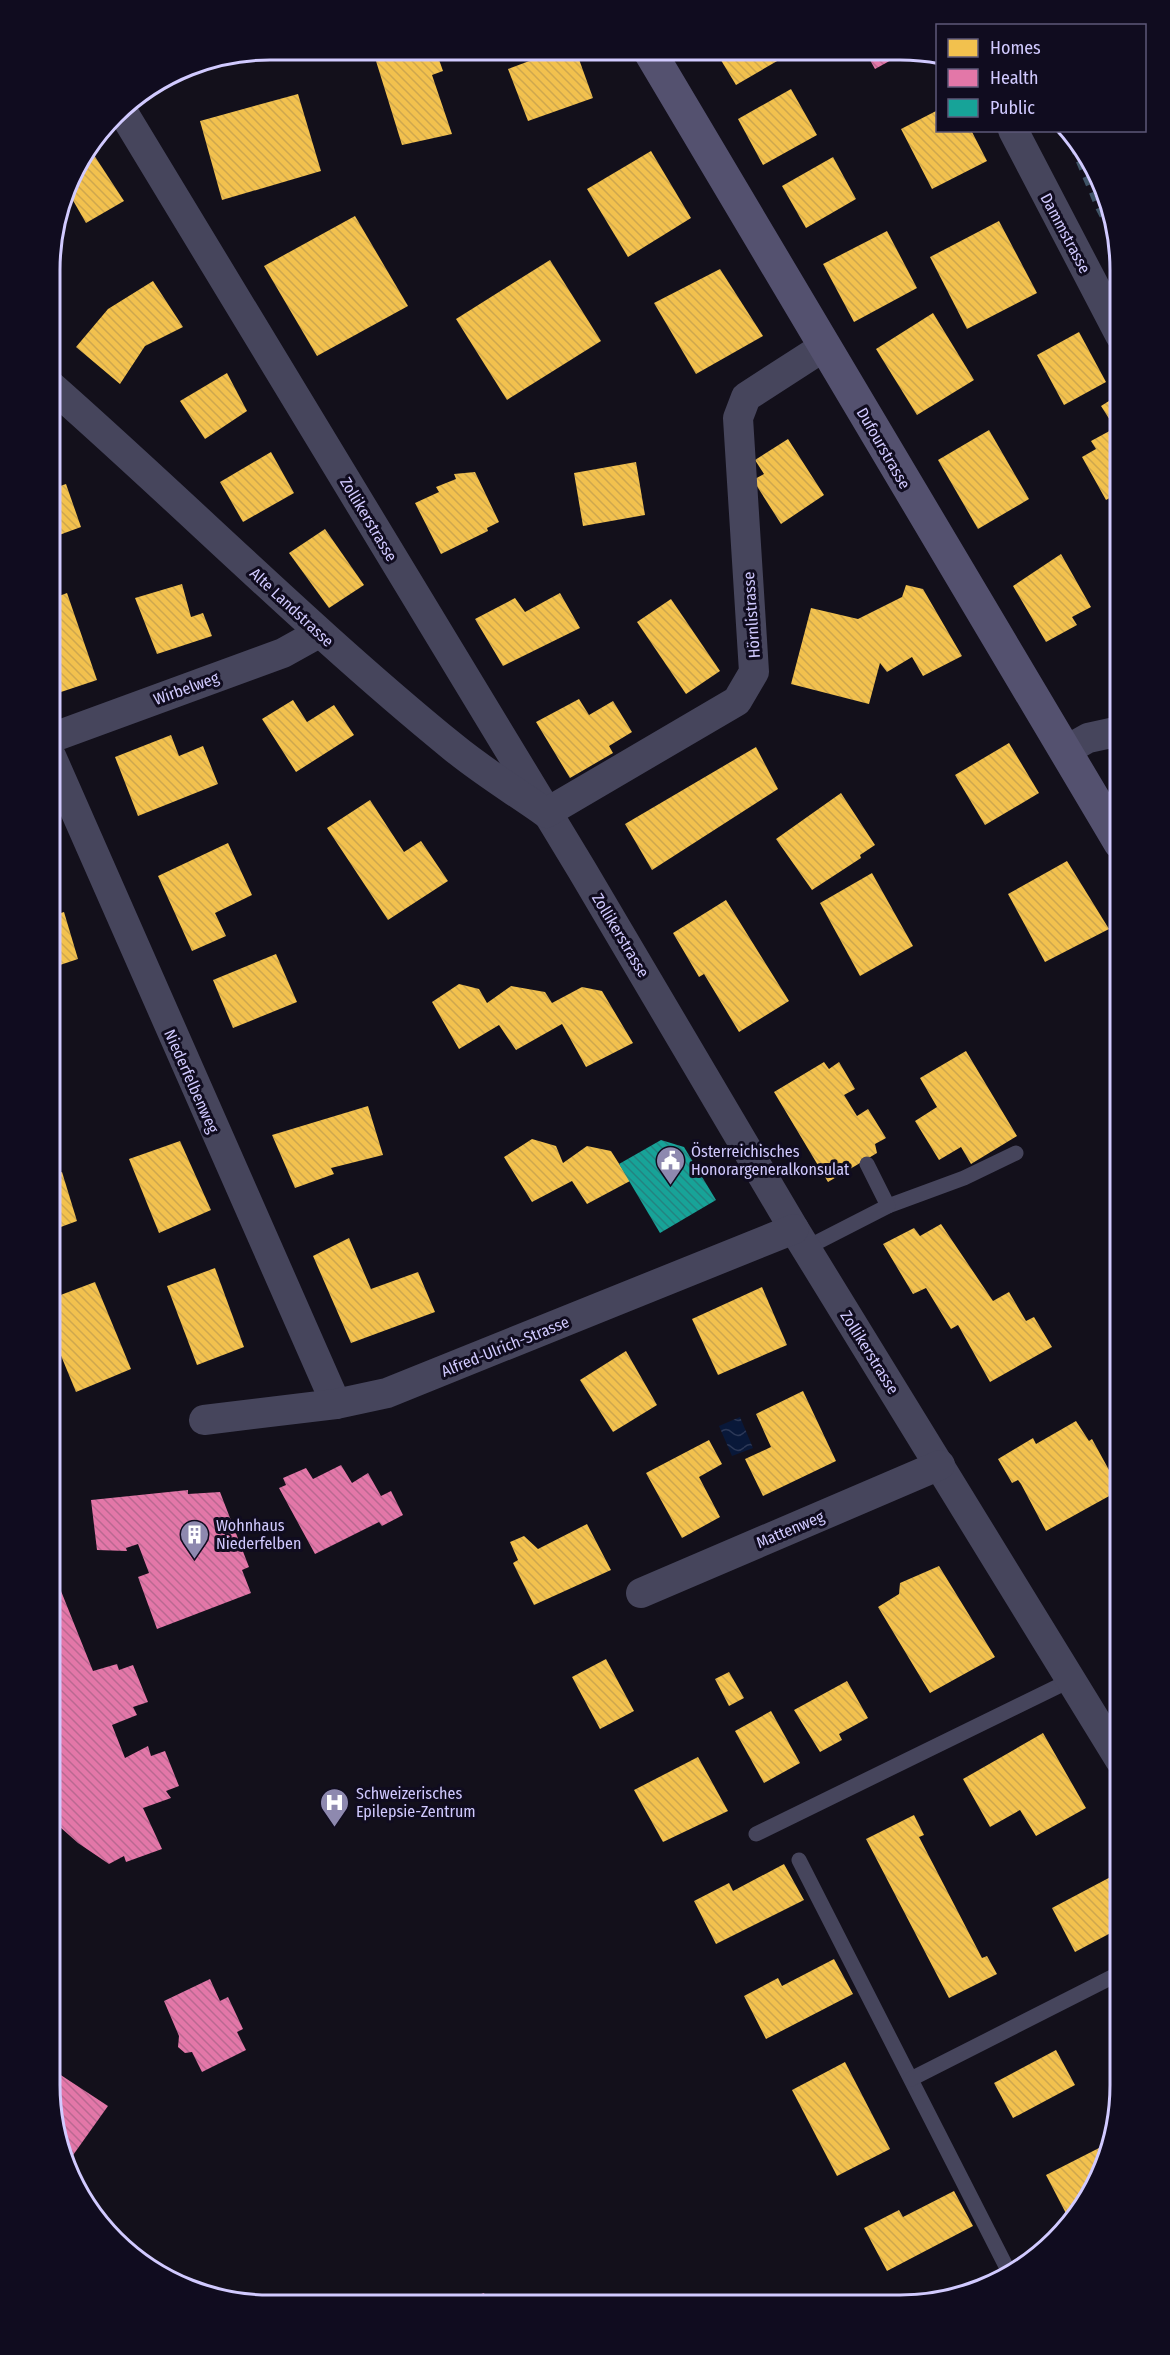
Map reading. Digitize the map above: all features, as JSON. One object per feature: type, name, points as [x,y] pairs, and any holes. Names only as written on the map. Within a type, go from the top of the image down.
[{"type":"main road","name":"Dufourstrasse","points":[[655,60],[1110,826]]},
{"type":"street","name":"Zollikerstrasse","points":[[126,118],[582,870],[800,1238],[1110,1744]]},
{"type":"street","name":"Dammstrasse","points":[[1014,132],[1110,316]]},
{"type":"street","name":"Hörnlistrasse","points":[[546,813],[737,701],[754,672],[738,418],[746,397],[825,346]]},
{"type":"street","name":"Alte Landstrasse","points":[[60,394],[144,468],[319,633],[455,749],[546,813]]},
{"type":"street","name":"Wirbelweg","points":[[60,735],[283,653],[319,633]]},
{"type":"street","points":[[1065,751],[1088,738],[1110,733]]},
{"type":"street","name":"Niederfelbenweg","points":[[60,776],[336,1404]]},
{"type":"street","name":"Alfred-Ulrich-Strasse","points":[[204,1420],[336,1404],[387,1393],[800,1238]]},
{"type":"street","name":"Mattenweg","points":[[641,1593],[940,1465]]},
{"type":"lane","points":[[800,1238],[964,1178],[1016,1153]]},
{"type":"lane","points":[[867,1164],[888,1206]]},
{"type":"lane","points":[[756,1834],[1071,1680]]},
{"type":"lane","points":[[799,1860],[1006,2266]]},
{"type":"lane","points":[[911,2079],[1110,1978]]},
{"type":"water","points":[[740,1417],[753,1448],[732,1456],[719,1426]]},
{"type":"building: Homes","points":[[439,60],[443,71],[432,75],[452,134],[402,145],[376,61]]},
{"type":"building: Homes","points":[[532,60],[579,60],[593,98],[528,121],[508,69]]},
{"type":"building: Homes","points":[[721,60],[779,60],[736,85]]},
{"type":"building: Homes","points":[[791,89],[817,135],[763,165],[738,119]]},
{"type":"building: Homes","points":[[298,94],[321,171],[222,200],[200,121]]},
{"type":"building: Homes","points":[[936,111],[936,132],[972,132],[987,161],[932,189],[901,129]]},
{"type":"building: Homes","points":[[651,151],[691,218],[628,257],[587,189]]},
{"type":"building: Homes","points":[[94,155],[124,201],[86,223],[72,199]]},
{"type":"building: Homes","points":[[833,157],[856,199],[806,228],[782,186]]},
{"type":"building: Homes","points":[[355,216],[408,306],[317,356],[264,266]]},
{"type":"building: Homes","points":[[999,221],[1037,293],[967,329],[930,257]]},
{"type":"building: Homes","points":[[887,231],[917,288],[854,322],[823,264]]},
{"type":"building: Homes","points":[[550,260],[601,341],[507,400],[456,319]]},
{"type":"building: Homes","points":[[720,269],[763,336],[696,374],[654,303]]},
{"type":"building: Homes","points":[[153,281],[183,327],[145,346],[120,384],[76,347],[108,309]]},
{"type":"building: Homes","points":[[933,313],[974,380],[917,415],[876,349]]},
{"type":"building: Homes","points":[[1079,332],[1106,382],[1064,405],[1037,355]]},
{"type":"building: Homes","points":[[227,373],[247,411],[205,439],[180,401]]},
{"type":"building: Homes","points":[[1110,400],[1110,420],[1101,406]]},
{"type":"building: Homes","points":[[989,430],[1029,499],[978,529],[938,460]]},
{"type":"building: Homes","points":[[1110,431],[1110,498],[1106,500],[1082,457],[1096,449],[1091,441]]},
{"type":"building: Homes","points":[[788,439],[824,495],[781,524],[753,480],[764,474],[755,460]]},
{"type":"building: Homes","points":[[271,452],[294,493],[243,522],[220,482]]},
{"type":"building: Homes","points":[[636,462],[645,515],[583,526],[574,473]]},
{"type":"building: Homes","points":[[475,472],[499,522],[487,528],[488,531],[441,554],[415,503],[439,492],[436,487],[456,479],[454,474]]},
{"type":"building: Homes","points":[[66,484],[81,527],[60,535],[60,486]]},
{"type":"building: Homes","points":[[325,529],[364,585],[329,608],[289,553]]},
{"type":"building: Homes","points":[[1061,554],[1091,607],[1072,617],[1077,625],[1046,642],[1013,586]]},
{"type":"building: Homes","points":[[182,584],[191,617],[203,613],[212,636],[157,654],[135,598]]},
{"type":"building: Homes","points":[[906,585],[923,589],[962,656],[923,676],[912,657],[887,672],[880,663],[869,704],[791,684],[811,608],[858,619],[902,597]]},
{"type":"building: Homes","points":[[67,593],[97,680],[60,692],[60,596]]},
{"type":"building: Homes","points":[[560,593],[580,628],[503,666],[475,619],[515,598],[525,612]]},
{"type":"building: Homes","points":[[671,599],[720,671],[686,694],[637,622]]},
{"type":"building: Homes","points":[[579,699],[589,715],[613,701],[632,732],[609,746],[613,753],[570,778],[536,722]]},
{"type":"building: Homes","points":[[293,700],[307,722],[334,705],[354,735],[296,772],[262,719]]},
{"type":"building: Homes","points":[[171,735],[179,756],[203,746],[218,784],[138,816],[115,757]]},
{"type":"building: Homes","points":[[1009,743],[1039,793],[985,825],[955,775]]},
{"type":"building: Homes","points":[[756,747],[778,789],[652,870],[625,824]]},
{"type":"building: Homes","points":[[841,793],[875,845],[860,855],[861,858],[812,890],[776,839]]},
{"type":"building: Homes","points":[[370,800],[404,852],[421,841],[448,881],[388,920],[327,828]]},
{"type":"building: Homes","points":[[228,843],[252,895],[215,913],[226,936],[192,951],[158,876]]},
{"type":"building: Homes","points":[[1067,861],[1109,929],[1045,962],[1008,894]]},
{"type":"building: Homes","points":[[872,873],[913,946],[860,976],[820,903]]},
{"type":"building: Homes","points":[[726,900],[789,1001],[739,1032],[704,974],[699,977],[673,933]]},
{"type":"building: Homes","points":[[64,912],[78,959],[60,965],[60,913]]},
{"type":"building: Homes","points":[[276,954],[297,1002],[233,1028],[213,980]]},
{"type":"building: Homes","points":[[459,984],[479,989],[487,1003],[511,986],[545,992],[552,1003],[582,987],[602,991],[633,1043],[586,1067],[562,1024],[516,1050],[499,1025],[459,1049],[432,1002]]},
{"type":"building: Homes","points":[[966,1051],[1017,1136],[971,1164],[961,1147],[939,1160],[915,1121],[937,1107],[920,1078]]},
{"type":"building: Homes","points":[[824,1062],[829,1069],[839,1062],[855,1089],[844,1095],[857,1116],[868,1109],[886,1138],[875,1144],[877,1153],[828,1182],[774,1092]]},
{"type":"building: Homes","points":[[368,1106],[383,1155],[331,1168],[334,1174],[295,1188],[272,1135]]},
{"type":"building: Homes","points":[[532,1139],[556,1146],[563,1163],[587,1146],[611,1151],[630,1181],[587,1204],[572,1181],[532,1202],[504,1157]]},
{"type":"building: Homes","points":[[180,1141],[211,1210],[159,1233],[129,1159]]},
{"type":"building: Homes","points":[[62,1172],[77,1221],[60,1227],[60,1173]]},
{"type":"building: Homes","points":[[941,1224],[993,1301],[1009,1292],[1026,1321],[1034,1317],[1052,1347],[990,1382],[958,1325],[951,1329],[926,1288],[913,1294],[883,1244],[914,1228],[920,1236]]},
{"type":"building: Homes","points":[[349,1238],[371,1289],[418,1272],[435,1312],[351,1343],[313,1256]]},
{"type":"building: Homes","points":[[215,1268],[244,1347],[197,1365],[167,1286]]},
{"type":"building: Homes","points":[[95,1282],[131,1369],[76,1392],[60,1353],[60,1295]]},
{"type":"building: Homes","points":[[762,1287],[787,1345],[718,1375],[692,1319]]},
{"type":"building: Homes","points":[[626,1351],[657,1405],[613,1432],[580,1380]]},
{"type":"building: Homes","points":[[803,1391],[836,1461],[763,1496],[745,1459],[771,1447],[756,1414]]},
{"type":"building: Homes","points":[[1076,1421],[1089,1441],[1092,1439],[1110,1472],[1110,1496],[1046,1531],[1021,1484],[1018,1480],[1012,1483],[998,1459],[1033,1438],[1036,1444]]},
{"type":"building: Homes","points":[[709,1440],[722,1464],[699,1477],[720,1517],[682,1538],[646,1473]]},
{"type":"building: Homes","points":[[587,1524],[611,1570],[534,1605],[513,1563],[518,1560],[510,1542],[524,1536],[538,1549]]},
{"type":"building: Homes","points":[[939,1566],[995,1657],[930,1693],[878,1607],[899,1594],[900,1583]]},
{"type":"building: Homes","points":[[606,1659],[634,1711],[600,1729],[572,1677]]},
{"type":"building: Homes","points":[[729,1672],[744,1698],[729,1706],[715,1679]]},
{"type":"building: Homes","points":[[847,1681],[868,1718],[839,1734],[842,1740],[820,1752],[794,1710]]},
{"type":"building: Homes","points":[[771,1711],[800,1763],[764,1783],[735,1731]]},
{"type":"building: Homes","points":[[1043,1733],[1086,1808],[1036,1836],[1020,1810],[990,1827],[963,1779]]},
{"type":"building: Homes","points":[[698,1757],[728,1811],[663,1842],[634,1790]]},
{"type":"building: Homes","points":[[914,1815],[924,1835],[919,1837],[982,1958],[987,1956],[997,1974],[949,1998],[866,1839]]},
{"type":"building: Homes","points":[[784,1864],[804,1900],[716,1944],[694,1901],[729,1883],[733,1891]]},
{"type":"building: Homes","points":[[1110,1877],[1110,1933],[1075,1952],[1052,1908]]},
{"type":"building: Homes","points":[[834,1959],[853,1994],[766,2039],[744,1996],[778,1978],[782,1986]]},
{"type":"building: Homes","points":[[1056,2050],[1075,2085],[1013,2118],[994,2083]]},
{"type":"building: Homes","points":[[845,2062],[890,2149],[837,2176],[792,2090]]},
{"type":"building: Homes","points":[[1100,2150],[1082,2190],[1066,2214],[1046,2175]]},
{"type":"building: Homes","points":[[954,2191],[973,2226],[887,2271],[864,2228],[899,2210],[903,2217]]},
{"type":"building: Health","points":[[870,60],[891,60],[875,69]]},
{"type":"building: Health","points":[[341,1465],[352,1483],[368,1473],[381,1496],[391,1491],[403,1515],[382,1526],[379,1522],[315,1554],[279,1488],[286,1485],[283,1478],[306,1468],[313,1479]]},
{"type":"building: Health","name":"Wohnhaus Niederfelben","points":[[188,1490],[188,1494],[220,1492],[249,1567],[242,1570],[251,1593],[157,1629],[138,1577],[149,1573],[138,1544],[126,1548],[127,1551],[97,1550],[91,1500]]},
{"type":"building: Health","points":[[60,1591],[93,1671],[117,1664],[119,1670],[133,1665],[148,1702],[133,1707],[137,1715],[112,1725],[125,1758],[148,1746],[151,1756],[165,1751],[179,1786],[166,1791],[171,1798],[143,1808],[162,1849],[126,1862],[124,1856],[109,1864],[78,1843],[60,1827]]},
{"type":"building: Health","points":[[210,1979],[220,2001],[228,1997],[243,2029],[237,2032],[246,2050],[202,2072],[192,2052],[185,2053],[178,2047],[179,2036],[164,2001]]},
{"type":"building: Health","points":[[60,2075],[108,2106],[72,2156],[64,2126]]},
{"type":"building: Public","points":[[661,1140],[684,1147],[716,1200],[660,1233],[619,1164]]},
{"type":"railway","points":[[1074,152],[1104,219]]},
{"type":"place","name":"Österreichisches Honorargeneralkonsulat","points":[[670,1186]]},
{"type":"place","name":"Wohnhaus Niederfelben","points":[[195,1560]]},
{"type":"place","name":"Schweizerisches Epilepsie-Zentrum","points":[[335,1828]]}]
